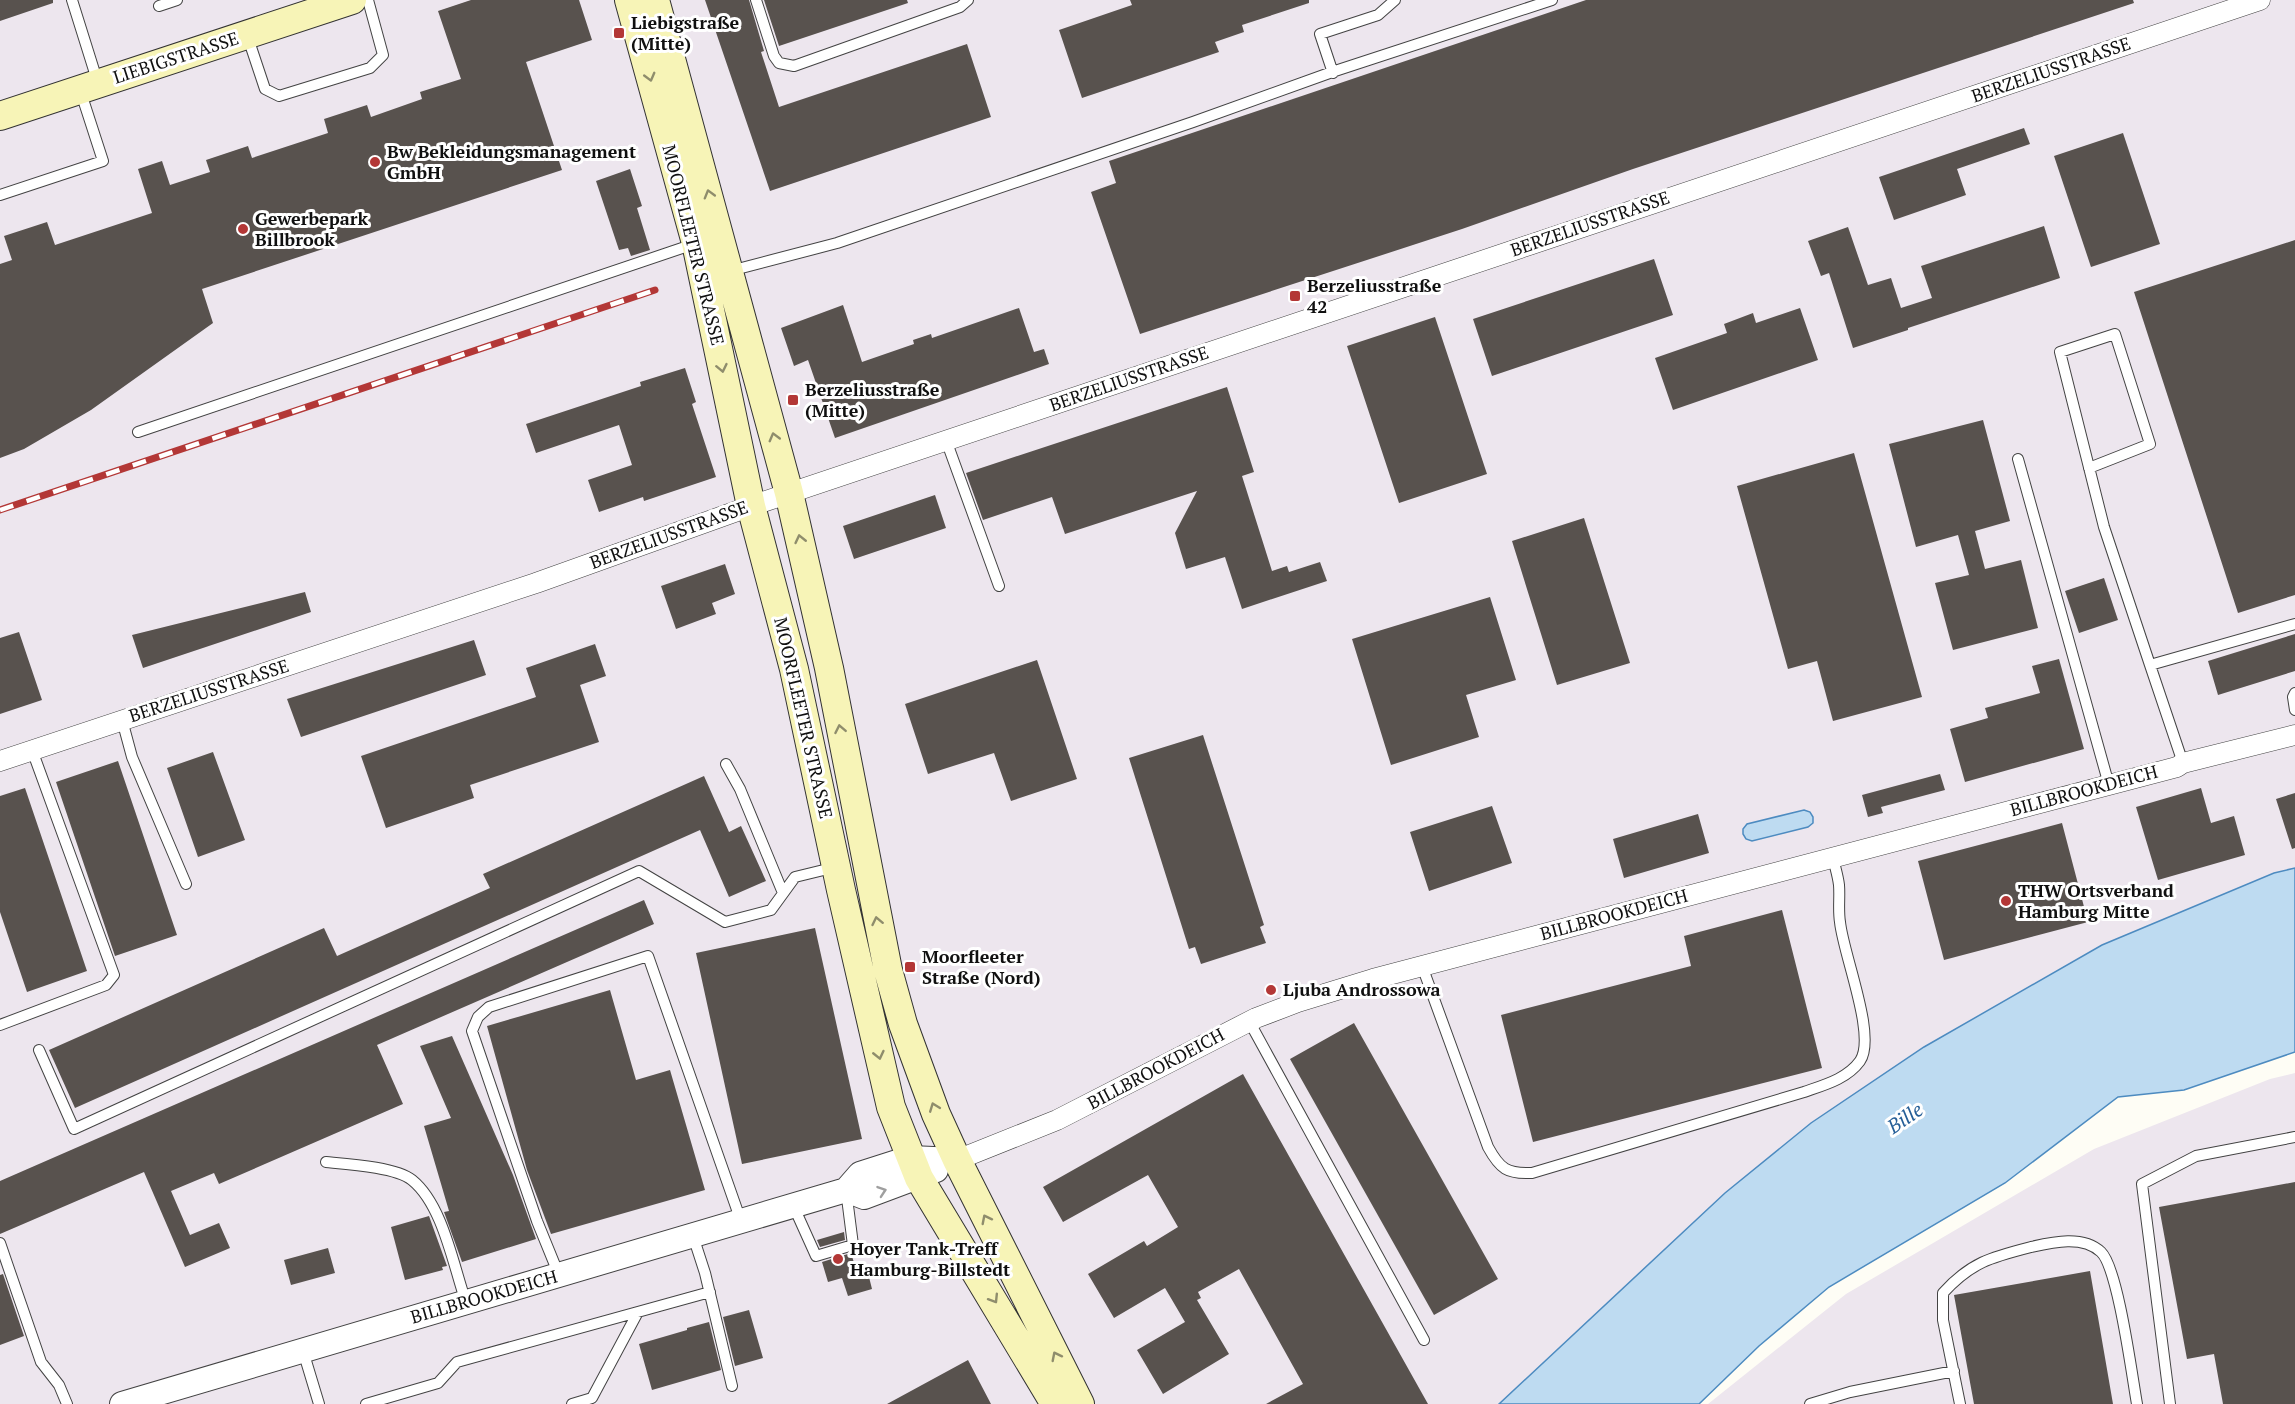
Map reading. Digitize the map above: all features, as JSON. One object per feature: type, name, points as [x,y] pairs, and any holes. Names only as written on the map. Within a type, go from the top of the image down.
[{"type":"main road","name":"LIEBIGSTRASSE","points":[[0,116],[352,0]]},
{"type":"main road","name":"MOORFLEETER STRASSE","points":[[629,0],[709,241]]},
{"type":"main road","name":"MOORFLEETER STRASSE","points":[[655,0],[716,274],[751,506],[795,669],[836,866],[891,1107],[915,1168],[1055,1404]]},
{"type":"main road","name":"MOORFLEETER STRASSE","points":[[716,274],[789,493],[829,668],[888,970],[906,1034],[936,1114],[957,1160],[1080,1404]]},
{"type":"street","name":"BERZELIUSSTRASSE","points":[[0,761],[536,583],[789,493],[2260,0]]},
{"type":"street","name":"BILLBROOKDEICH","points":[[122,1404],[846,1190],[864,1197],[915,1168],[957,1160],[1057,1120],[1249,1021],[1298,1002],[1422,966],[2177,767],[2182,763],[2295,735]]},
{"type":"lane","points":[[0,195],[103,161],[72,0]]},
{"type":"lane","points":[[159,6],[177,0]]},
{"type":"lane","points":[[247,35],[266,89],[279,96],[370,68],[383,55],[368,0]]},
{"type":"lane","points":[[756,0],[774,56],[779,63],[794,66],[960,7],[968,0]]},
{"type":"lane","points":[[1333,73],[1320,34],[1378,15],[1395,0]]},
{"type":"lane","points":[[716,274],[837,243],[1552,0]]},
{"type":"lane","points":[[138,432],[709,241]]},
{"type":"lane","points":[[2089,468],[2150,444],[2115,334],[2060,352],[2089,468],[2104,527],[2182,763]]},
{"type":"lane","points":[[946,440],[999,586]]},
{"type":"lane","points":[[2018,459],[2109,785]]},
{"type":"lane","points":[[2150,665],[2295,624]]},
{"type":"lane","points":[[2295,693],[2293,697],[2295,710]]},
{"type":"lane","points":[[122,720],[132,757],[186,884]]},
{"type":"lane","points":[[0,1025],[106,985],[114,975],[32,750]]},
{"type":"lane","points":[[726,764],[740,789],[783,892]]},
{"type":"lane","points":[[1422,966],[1488,1147],[1496,1162],[1506,1170],[1532,1173],[1804,1092],[1832,1082],[1848,1073],[1860,1060],[1866,1046],[1840,922],[1839,884],[1833,858]]},
{"type":"lane","points":[[39,1050],[74,1129],[639,871],[725,922],[771,910],[795,877],[836,866]]},
{"type":"lane","points":[[559,1275],[537,1221],[472,1031],[478,1017],[489,1007],[648,956],[741,1221]]},
{"type":"lane","points":[[1249,1021],[1424,1340]]},
{"type":"lane","points":[[2170,1404],[2142,1184],[2196,1156],[2295,1137]]},
{"type":"lane","points":[[326,1162],[377,1168],[411,1179],[437,1210],[466,1302]]},
{"type":"lane","points":[[793,1205],[816,1256],[853,1245],[846,1190]]},
{"type":"lane","points":[[693,1236],[710,1292],[732,1386]]},
{"type":"lane","points":[[1960,1404],[1943,1320],[1943,1293],[1960,1274],[1993,1257],[2051,1243],[2082,1242],[2101,1252],[2109,1264],[2137,1404]]},
{"type":"lane","points":[[0,1243],[41,1362],[59,1385],[67,1404]]},
{"type":"lane","points":[[366,1404],[438,1383],[457,1362],[710,1292]]},
{"type":"lane","points":[[572,1404],[592,1398],[638,1312]]},
{"type":"lane","points":[[303,1350],[319,1404]]},
{"type":"lane","points":[[1810,1404],[1850,1392],[1954,1371]]},
{"type":"shaded area","points":[[0,0],[2295,0],[2295,868],[2274,873],[2102,945],[1725,1193],[1499,1404],[0,1404]]},
{"type":"shaded area","points":[[2295,1073],[2295,1404],[1708,1404],[1846,1294],[2094,1149],[2270,1079]]},
{"type":"water","points":[[1804,810],[1810,812],[1813,817],[1813,823],[1808,827],[1752,841],[1746,839],[1743,834],[1743,829],[1747,824]]},
{"type":"water","name":"Bille","points":[[2295,868],[2295,1052],[2184,1090],[2118,1097],[2005,1183],[1829,1287],[1759,1346],[1699,1404],[1499,1404],[1725,1193],[1811,1123],[1924,1047],[2102,945],[2274,873]]},
{"type":"building","points":[[0,0],[53,0],[53,3],[0,21]]},
{"type":"building","name":"Gewerbepark Billbrook","points":[[471,0],[579,0],[592,40],[526,62],[562,170],[202,289],[213,323],[91,410],[24,449],[0,458],[0,264],[12,260],[4,236],[47,222],[55,245],[152,213],[138,169],[162,161],[170,185],[210,172],[206,160],[248,146],[252,158],[328,133],[324,119],[367,105],[371,117],[422,99],[420,92],[461,79],[438,11]]},
{"type":"building","points":[[705,0],[749,0],[764,51],[761,52],[779,107],[967,44],[991,117],[770,191]]},
{"type":"building","points":[[764,0],[907,0],[908,3],[779,46]]},
{"type":"building","points":[[1130,0],[1309,0],[1309,3],[1242,25],[1244,32],[1215,42],[1219,52],[1082,98],[1059,30],[1132,5]]},
{"type":"building","points":[[1586,0],[2133,0],[2134,3],[1633,169],[1462,229],[1140,334],[1091,192],[1116,183],[1109,161]]},
{"type":"building","points":[[2024,128],[2030,144],[1957,169],[1966,195],[1894,220],[1879,177]]},
{"type":"building","points":[[2123,133],[2160,244],[2091,267],[2054,156]]},
{"type":"building","points":[[630,169],[642,206],[637,208],[650,250],[631,256],[628,248],[619,250],[596,181]]},
{"type":"building","points":[[2044,226],[2060,278],[1853,348],[1829,273],[1821,276],[1808,241],[1848,227],[1868,285],[1891,278],[1901,308],[1932,298],[1921,266]]},
{"type":"building","points":[[2295,240],[2295,595],[2238,613],[2134,292]]},
{"type":"building","points":[[1654,259],[1673,315],[1492,376],[1473,319]]},
{"type":"building","points":[[843,305],[862,362],[914,344],[913,340],[931,334],[932,338],[1019,308],[1034,352],[1044,349],[1049,364],[835,438],[808,360],[794,366],[781,328]]},
{"type":"building","points":[[1800,308],[1818,360],[1673,410],[1655,358],[1727,333],[1724,324],[1753,313],[1756,323]]},
{"type":"building","points":[[1435,317],[1487,474],[1399,503],[1347,346]]},
{"type":"building","points":[[685,368],[696,402],[692,404],[716,477],[644,501],[643,497],[599,512],[588,480],[632,465],[619,425],[536,453],[526,424],[641,386],[640,382]]},
{"type":"building","points":[[1227,387],[1254,472],[1242,476],[1272,571],[1287,566],[1289,572],[1320,562],[1327,581],[1242,609],[1225,557],[1186,569],[1175,533],[1197,491],[1065,534],[1052,497],[983,520],[966,473]]},
{"type":"building","points":[[1983,420],[2010,521],[1975,531],[1985,569],[2021,560],[2038,628],[1953,650],[1935,583],[1969,575],[1958,535],[1916,547],[1889,444]]},
{"type":"building","points":[[1854,453],[1922,697],[1833,721],[1817,661],[1788,669],[1737,486]]},
{"type":"building","points":[[935,495],[946,528],[854,559],[843,526]]},
{"type":"building","points":[[1584,518],[1630,663],[1557,685],[1512,541]]},
{"type":"building","points":[[725,564],[735,594],[712,603],[716,614],[676,629],[661,586]]},
{"type":"building","points":[[2104,578],[2118,620],[2079,633],[2065,591]]},
{"type":"building","points":[[305,592],[311,612],[143,668],[132,635]]},
{"type":"building","points":[[1490,597],[1516,680],[1466,695],[1479,737],[1391,765],[1352,639]]},
{"type":"building","points":[[19,632],[42,700],[0,714],[0,638]]},
{"type":"building","points":[[2295,634],[2295,671],[2218,695],[2208,661]]},
{"type":"building","points":[[474,640],[486,675],[301,737],[287,699]]},
{"type":"building","points":[[595,644],[606,676],[580,685],[599,742],[470,785],[474,798],[386,828],[361,756],[536,697],[526,668]]},
{"type":"building","points":[[2059,659],[2084,749],[1965,782],[1950,729],[1988,718],[1985,708],[2040,693],[2032,666]]},
{"type":"building","points":[[1037,660],[1077,779],[1011,801],[994,753],[928,774],[905,704]]},
{"type":"building","points":[[1203,735],[1264,925],[1260,927],[1266,943],[1201,964],[1195,947],[1189,949],[1129,758]]},
{"type":"building","points":[[213,752],[245,840],[198,857],[167,768]]},
{"type":"building","points":[[118,761],[177,935],[115,956],[56,782]]},
{"type":"building","points":[[1940,774],[1945,790],[1881,807],[1883,813],[1868,817],[1862,795]]},
{"type":"building","points":[[704,776],[729,832],[741,826],[766,881],[729,897],[700,830],[75,1108],[49,1050],[324,928],[337,956],[490,888],[483,874]]},
{"type":"building","points":[[25,788],[87,971],[27,992],[0,912],[0,796]]},
{"type":"building","points":[[2201,788],[2211,823],[2234,816],[2245,855],[2158,880],[2136,807]]},
{"type":"building","points":[[2295,793],[2295,848],[2292,849],[2276,799]]},
{"type":"building","points":[[1492,806],[1512,863],[1429,891],[1410,832]]},
{"type":"building","points":[[1698,814],[1709,853],[1624,878],[1613,839]]},
{"type":"building","name":"THW Ortsverband Hamburg Mitte","points":[[2062,823],[2088,922],[1944,960],[1918,861]]},
{"type":"building","points":[[644,900],[654,924],[377,1045],[403,1104],[219,1184],[214,1173],[171,1191],[190,1235],[219,1223],[230,1248],[185,1267],[144,1172],[0,1234],[0,1181]]},
{"type":"building","points":[[1782,910],[1822,1068],[1533,1142],[1501,1015],[1691,966],[1684,936]]},
{"type":"building","points":[[815,928],[862,1139],[742,1164],[696,953]]},
{"type":"building","points":[[610,990],[636,1080],[670,1070],[705,1190],[551,1234],[527,1170],[487,1026]]},
{"type":"building","points":[[1354,1023],[1498,1279],[1434,1315],[1290,1059]]},
{"type":"building","points":[[452,1036],[513,1175],[536,1239],[462,1262],[444,1212],[449,1211],[424,1126],[451,1118],[420,1046]]},
{"type":"building","points":[[1243,1074],[1428,1404],[1266,1404],[1303,1384],[1239,1269],[1198,1292],[1201,1298],[1197,1300],[1229,1354],[1163,1394],[1137,1350],[1185,1322],[1165,1288],[1114,1318],[1088,1274],[1144,1241],[1147,1246],[1178,1227],[1148,1175],[1063,1222],[1043,1187]]},
{"type":"building","points":[[2295,1182],[2295,1404],[2223,1404],[2214,1354],[2187,1359],[2159,1207]]},
{"type":"building","points":[[429,1216],[447,1266],[442,1267],[443,1270],[405,1280],[391,1227]]},
{"type":"building","points":[[844,1232],[845,1240],[820,1247],[817,1240]]},
{"type":"building","points":[[328,1248],[335,1273],[291,1285],[284,1260]]},
{"type":"building","points":[[851,1253],[855,1266],[868,1273],[872,1289],[848,1296],[842,1278],[828,1282],[822,1262]]},
{"type":"building","points":[[2090,1271],[2113,1404],[1974,1404],[1954,1295]]},
{"type":"building","points":[[3,1274],[24,1336],[0,1345],[0,1275]]},
{"type":"building","points":[[749,1310],[763,1358],[735,1366],[723,1317]]},
{"type":"building","points":[[709,1322],[721,1370],[652,1390],[639,1344]]},
{"type":"building","points":[[968,1360],[991,1404],[887,1404]]},
{"type":"railway","points":[[0,510],[655,290]]},
{"type":"place","name":"Liebigstraße (Mitte)","points":[[619,33]]},
{"type":"place","name":"Bw Bekleidungsmanagement GmbH","points":[[375,162]]},
{"type":"place","name":"Gewerbepark Billbrook","points":[[243,229]]},
{"type":"place","name":"Berzeliusstraße 42","points":[[1295,296]]},
{"type":"place","name":"Berzeliusstraße (Mitte)","points":[[793,400]]},
{"type":"place","name":"THW Ortsverband Hamburg Mitte","points":[[2006,901]]},
{"type":"place","name":"Moorfleeter Straße (Nord)","points":[[910,967]]},
{"type":"place","name":"Ljuba Androssowa","points":[[1271,990]]},
{"type":"place","name":"Hoyer Tank-Treff Hamburg-Billstedt","points":[[838,1259]]}]
